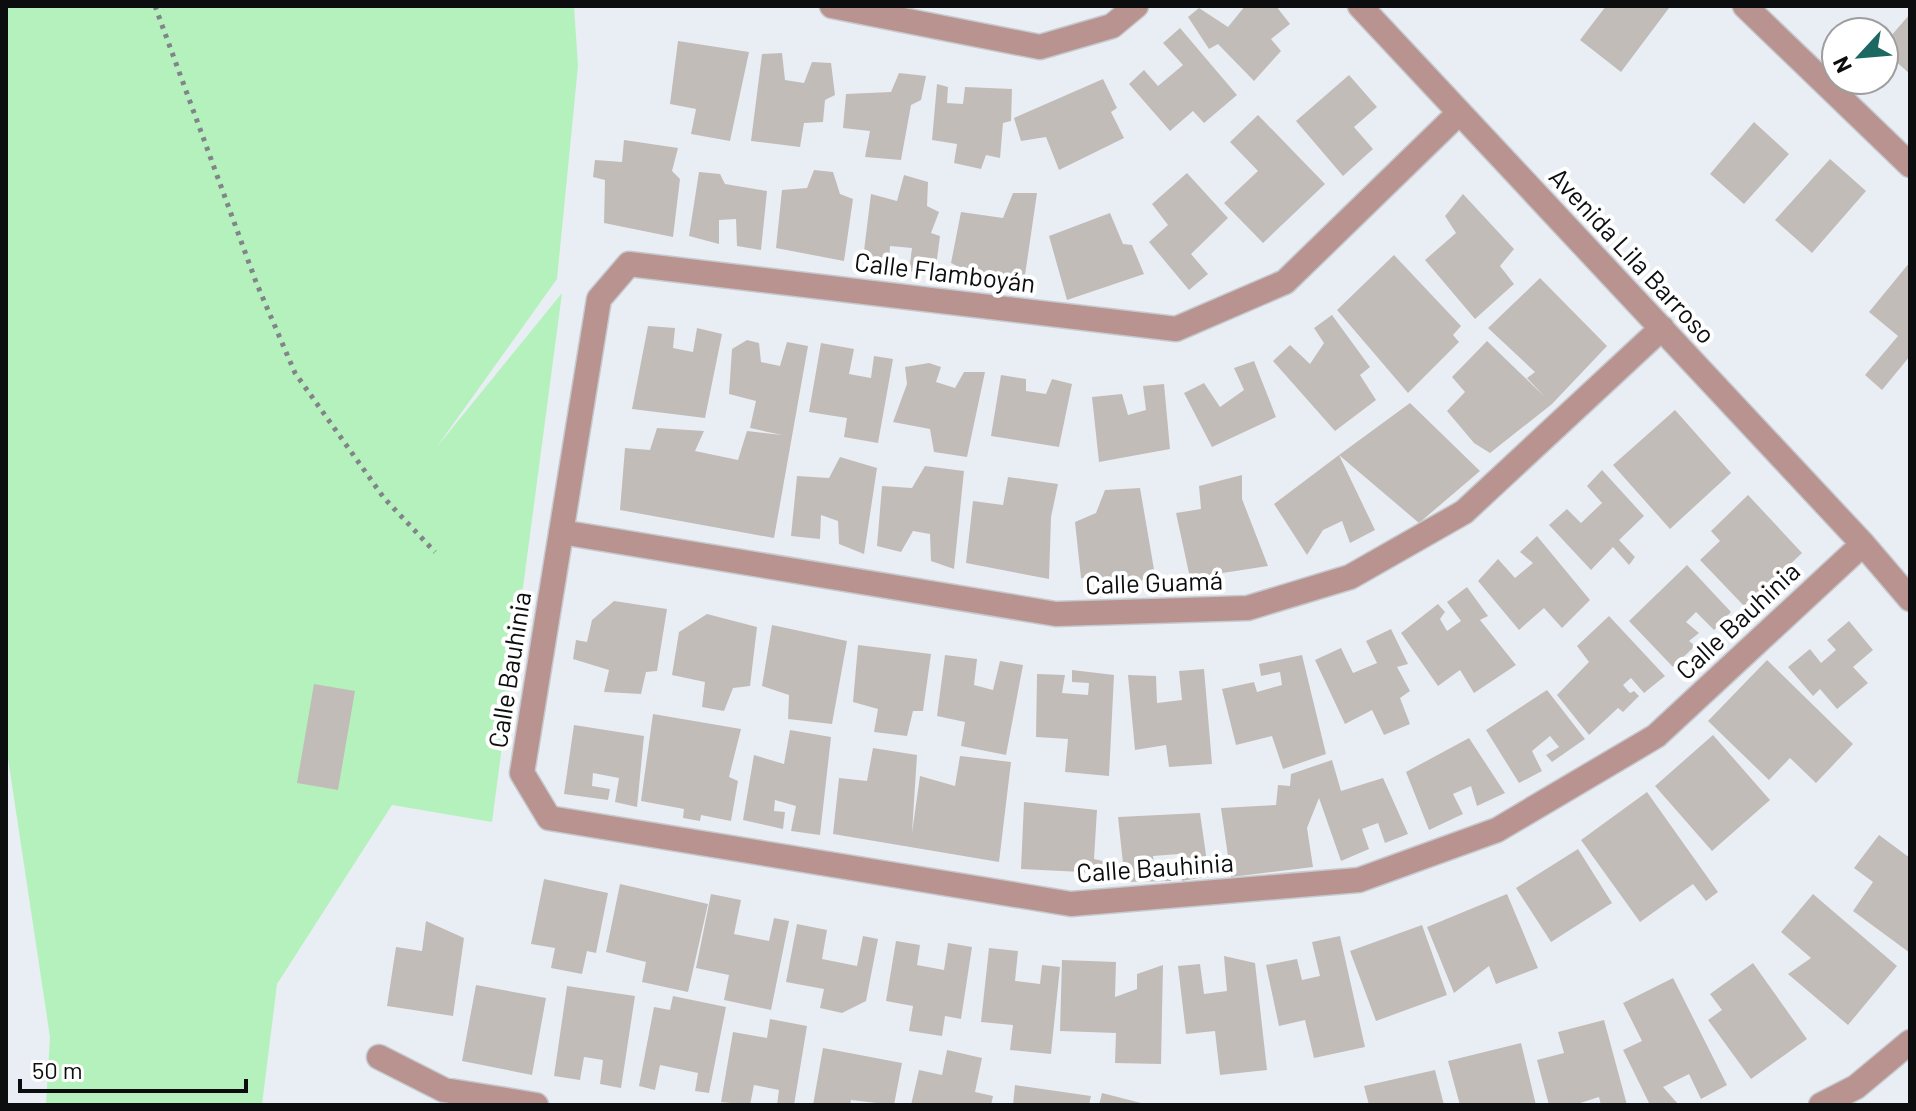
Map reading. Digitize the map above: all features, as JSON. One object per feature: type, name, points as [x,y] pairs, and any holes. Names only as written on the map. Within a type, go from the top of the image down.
[{"type":"street","points":[[832,6],[1040,47],[1112,26],[1136,6]]},
{"type":"street","name":"Avenida Lila Barroso","points":[[1360,6],[1863,544],[1910,599]]},
{"type":"street","points":[[1745,6],[1910,165]]},
{"type":"street","name":"Calle Flamboyán","points":[[561,532],[599,299],[629,264],[1176,329],[1285,282],[1458,114]]},
{"type":"street","name":"Calle Guamá","points":[[561,532],[1056,614],[1248,608],[1350,577],[1464,512],[1662,328]]},
{"type":"street","name":"Calle Bauhinia","points":[[561,532],[522,773],[549,818],[1071,904],[1359,880],[1497,830],[1656,736],[1863,544]]},
{"type":"street","points":[[1821,1105],[1856,1087],[1910,1042]]},
{"type":"street","points":[[379,1057],[444,1090],[536,1105]]},
{"type":"path","points":[[155,6],[256,282],[295,373],[384,498],[435,552]]},
{"type":"green space","points":[[6,6],[574,6],[578,66],[557,279],[436,448],[562,293],[492,822],[392,805],[277,984],[262,1105],[46,1105],[50,1037],[6,745]]},
{"type":"building","points":[[1245,6],[1276,6],[1290,24],[1271,39],[1281,51],[1254,81],[1218,44],[1209,49],[1188,17],[1199,8],[1228,27]]},
{"type":"building","points":[[1606,6],[1669,8],[1621,72],[1580,40]]},
{"type":"building","points":[[1910,14],[1910,74],[1900,65],[1900,26]]},
{"type":"building","points":[[1180,28],[1237,95],[1204,123],[1193,111],[1170,131],[1129,84],[1144,70],[1158,86],[1183,65],[1163,43]]},
{"type":"building","points":[[678,41],[749,52],[730,141],[691,134],[696,109],[670,104]]},
{"type":"building","points":[[782,53],[785,80],[804,83],[812,62],[831,63],[835,95],[825,100],[823,122],[804,123],[800,147],[751,141],[762,54]]},
{"type":"building","points":[[899,73],[926,76],[921,100],[911,105],[901,160],[865,157],[870,131],[843,128],[846,94],[891,92]]},
{"type":"building","points":[[1349,75],[1377,107],[1354,127],[1373,149],[1343,176],[1296,121]]},
{"type":"building","points":[[1103,79],[1117,108],[1111,112],[1124,138],[1059,170],[1046,137],[1021,141],[1014,118]]},
{"type":"building","points":[[937,84],[948,87],[947,103],[963,104],[965,87],[1012,89],[1011,121],[1003,123],[1000,158],[986,155],[981,169],[954,163],[957,144],[932,140]]},
{"type":"building","points":[[1258,115],[1325,184],[1263,243],[1224,203],[1258,171],[1230,142]]},
{"type":"building","points":[[1754,122],[1789,154],[1744,204],[1710,174]]},
{"type":"building","points":[[624,140],[678,148],[672,171],[680,179],[673,237],[604,223],[605,180],[593,177],[595,160],[622,162]]},
{"type":"building","points":[[1830,159],[1866,191],[1812,253],[1775,220]]},
{"type":"building","points":[[814,170],[833,172],[840,194],[853,199],[844,261],[776,248],[782,190],[807,188]]},
{"type":"building","points":[[699,172],[720,174],[725,184],[767,191],[761,250],[737,246],[736,219],[719,220],[719,244],[689,236]]},
{"type":"building","points":[[1187,173],[1228,218],[1191,254],[1208,274],[1189,290],[1149,242],[1168,225],[1152,204]]},
{"type":"building","points":[[904,175],[928,182],[927,206],[939,212],[931,233],[940,236],[935,275],[909,271],[912,248],[890,246],[889,265],[863,259],[871,194],[897,201]]},
{"type":"building","points":[[1013,193],[1037,193],[1023,289],[996,285],[951,263],[961,212],[1003,218]]},
{"type":"building","points":[[1463,194],[1514,249],[1500,266],[1514,284],[1475,319],[1425,260],[1456,233],[1445,216]]},
{"type":"building","points":[[1110,213],[1123,244],[1132,245],[1144,274],[1067,300],[1049,236]]},
{"type":"building","points":[[1394,255],[1461,326],[1453,335],[1459,342],[1408,393],[1337,310]]},
{"type":"building","points":[[1910,262],[1910,356],[1882,390],[1865,375],[1898,336],[1869,312]]},
{"type":"building","points":[[1540,278],[1607,346],[1552,404],[1490,453],[1474,443],[1447,411],[1465,392],[1452,377],[1487,341],[1545,397],[1527,378],[1535,372],[1488,328]]},
{"type":"building","points":[[1332,315],[1370,367],[1360,375],[1376,400],[1335,431],[1273,361],[1290,345],[1310,364],[1324,343],[1314,328]]},
{"type":"building","points":[[648,326],[675,328],[673,348],[693,352],[697,328],[722,334],[705,418],[632,409]]},
{"type":"building","points":[[747,340],[759,343],[761,362],[780,366],[787,342],[808,346],[774,538],[620,510],[625,448],[650,450],[657,428],[704,431],[695,451],[738,460],[747,431],[782,435],[750,428],[756,401],[729,394],[732,349]]},
{"type":"building","points":[[821,343],[854,349],[849,374],[871,378],[874,356],[893,359],[878,443],[844,437],[847,418],[809,412]]},
{"type":"building","points":[[1254,361],[1276,417],[1212,447],[1184,393],[1204,383],[1220,407],[1244,390],[1234,368]]},
{"type":"building","points":[[929,363],[941,367],[936,382],[955,388],[964,372],[985,372],[967,457],[934,452],[930,429],[893,422],[907,384],[905,367]]},
{"type":"building","points":[[1001,375],[1026,379],[1026,391],[1046,394],[1052,379],[1072,384],[1059,447],[991,436]]},
{"type":"building","points":[[1164,384],[1170,449],[1099,462],[1092,397],[1122,394],[1128,415],[1146,410],[1143,386]]},
{"type":"building","points":[[1410,403],[1480,471],[1419,523],[1339,455]]},
{"type":"building","points":[[1675,410],[1731,473],[1670,529],[1613,465]]},
{"type":"building","points":[[1339,455],[1375,530],[1350,543],[1342,521],[1323,530],[1307,555],[1274,504]]},
{"type":"building","points":[[840,457],[877,468],[864,554],[839,544],[838,521],[821,515],[820,539],[791,536],[797,476],[829,478]]},
{"type":"building","points":[[925,466],[964,471],[954,569],[931,561],[930,534],[913,531],[901,552],[877,546],[882,486],[912,488]]},
{"type":"building","points":[[1602,470],[1644,516],[1619,540],[1635,557],[1629,565],[1613,547],[1591,570],[1549,525],[1567,509],[1581,523],[1602,503],[1587,486]]},
{"type":"building","points":[[1242,475],[1242,499],[1268,566],[1190,578],[1176,513],[1201,509],[1199,486]]},
{"type":"building","points":[[1008,477],[1058,484],[1051,517],[1049,579],[966,563],[973,501],[1003,505]]},
{"type":"building","points":[[1140,488],[1156,581],[1081,578],[1075,522],[1096,513],[1105,490]]},
{"type":"building","points":[[1748,495],[1802,553],[1745,607],[1700,560],[1720,541],[1711,531]]},
{"type":"building","points":[[1537,536],[1590,600],[1562,628],[1544,608],[1519,630],[1478,581],[1498,559],[1515,578],[1533,563],[1520,552]]},
{"type":"building","points":[[1687,565],[1731,612],[1714,630],[1696,612],[1686,622],[1699,633],[1689,641],[1695,646],[1673,667],[1629,621]]},
{"type":"building","points":[[1467,587],[1488,616],[1480,620],[1516,665],[1474,693],[1460,670],[1438,686],[1401,633],[1438,604],[1445,612],[1440,619],[1447,631],[1461,621],[1447,602]]},
{"type":"building","points":[[614,601],[667,609],[657,671],[646,672],[641,694],[604,692],[609,670],[573,659],[576,640],[587,642],[592,620]]},
{"type":"building","points":[[707,614],[757,627],[750,686],[733,688],[724,711],[702,707],[705,682],[672,675],[679,632]]},
{"type":"building","points":[[1609,616],[1665,676],[1644,693],[1631,678],[1623,685],[1630,693],[1634,691],[1639,696],[1623,712],[1618,708],[1589,735],[1557,695],[1589,662],[1577,646]]},
{"type":"building","points":[[1849,621],[1873,650],[1853,667],[1868,683],[1837,709],[1820,689],[1813,696],[1788,667],[1810,649],[1821,663],[1836,650],[1827,640]]},
{"type":"building","points":[[772,625],[847,641],[832,724],[788,719],[789,695],[762,686]]},
{"type":"building","points":[[1391,629],[1408,664],[1397,667],[1410,691],[1400,698],[1410,724],[1384,735],[1372,710],[1345,724],[1315,660],[1341,648],[1353,673],[1377,663],[1366,641]]},
{"type":"building","points":[[858,645],[931,654],[923,711],[913,711],[907,736],[874,732],[878,709],[853,702]]},
{"type":"building","points":[[945,655],[977,659],[974,685],[993,690],[1000,661],[1023,665],[1006,755],[961,746],[965,722],[937,716]]},
{"type":"building","points":[[1302,655],[1326,754],[1283,769],[1272,736],[1236,745],[1222,689],[1254,682],[1257,692],[1282,685],[1280,672],[1261,676],[1259,664]]},
{"type":"building","points":[[1767,660],[1853,744],[1816,783],[1790,758],[1769,780],[1708,721]]},
{"type":"building","points":[[1204,669],[1212,764],[1169,767],[1166,745],[1135,750],[1128,675],[1156,676],[1157,703],[1182,700],[1179,671]]},
{"type":"building","points":[[1072,670],[1114,675],[1109,776],[1065,772],[1068,739],[1036,737],[1037,674],[1065,675],[1062,693],[1088,695],[1089,683],[1072,682]]},
{"type":"building","points":[[314,684],[355,691],[338,790],[297,783]]},
{"type":"building","points":[[1547,690],[1585,739],[1552,762],[1546,755],[1559,747],[1550,736],[1532,751],[1542,771],[1519,783],[1486,730]]},
{"type":"building","points":[[653,714],[741,729],[729,777],[738,781],[731,821],[701,815],[700,821],[683,818],[684,809],[641,801]]},
{"type":"building","points":[[574,725],[644,736],[637,807],[615,802],[619,778],[593,773],[592,786],[610,789],[608,800],[564,794]]},
{"type":"building","points":[[790,730],[831,737],[820,835],[791,831],[796,806],[775,800],[774,811],[785,812],[783,829],[743,820],[754,755],[784,764]]},
{"type":"building","points":[[1713,735],[1770,800],[1712,851],[1655,786]]},
{"type":"building","points":[[1469,738],[1505,793],[1477,806],[1471,786],[1453,794],[1463,814],[1429,830],[1406,772]]},
{"type":"building","points":[[873,748],[917,755],[912,833],[920,776],[955,786],[960,756],[1011,762],[999,862],[833,834],[839,778],[867,781]]},
{"type":"building","points":[[1332,760],[1341,791],[1383,778],[1408,834],[1385,843],[1378,823],[1362,829],[1369,849],[1341,861],[1319,798],[1307,828],[1313,867],[1231,877],[1221,808],[1276,805],[1278,785],[1290,786],[1291,774]]},
{"type":"building","points":[[1647,792],[1718,892],[1706,901],[1693,884],[1640,922],[1581,840]]},
{"type":"building","points":[[1024,802],[1097,810],[1094,859],[1103,861],[1102,873],[1021,869]]},
{"type":"building","points":[[1200,813],[1209,876],[1182,881],[1179,854],[1153,856],[1154,868],[1172,868],[1171,881],[1125,882],[1118,817]]},
{"type":"building","points":[[1879,835],[1910,858],[1910,953],[1853,911],[1873,882],[1854,868]]},
{"type":"building","points":[[1578,849],[1612,903],[1551,942],[1516,888]]},
{"type":"building","points":[[544,879],[608,893],[596,953],[587,951],[582,974],[551,968],[555,948],[531,944]]},
{"type":"building","points":[[620,884],[708,904],[688,992],[642,982],[646,962],[606,952]]},
{"type":"building","points":[[711,894],[741,900],[734,934],[769,941],[774,918],[789,921],[771,1010],[724,1000],[729,975],[696,968]]},
{"type":"building","points":[[1507,894],[1538,968],[1496,984],[1489,966],[1454,993],[1427,927]]},
{"type":"building","points":[[1813,894],[1897,966],[1848,1025],[1788,974],[1811,958],[1781,932]]},
{"type":"building","points":[[426,921],[464,938],[453,1016],[387,1006],[396,947],[422,951]]},
{"type":"building","points":[[797,924],[827,930],[822,959],[857,966],[863,936],[878,939],[866,1001],[842,1013],[820,1008],[824,989],[786,982]]},
{"type":"building","points":[[1422,925],[1447,995],[1376,1021],[1350,951]]},
{"type":"building","points":[[1340,936],[1365,1047],[1314,1058],[1305,1020],[1279,1026],[1266,965],[1297,959],[1302,980],[1320,976],[1312,942]]},
{"type":"building","points":[[896,941],[920,945],[917,965],[944,970],[948,943],[972,947],[961,1019],[945,1016],[942,1036],[909,1031],[913,1006],[886,1001]]},
{"type":"building","points":[[989,948],[1018,951],[1015,981],[1040,984],[1042,965],[1060,967],[1051,1054],[1010,1050],[1013,1025],[981,1022]]},
{"type":"building","points":[[1224,956],[1255,963],[1267,1070],[1220,1075],[1215,1031],[1186,1034],[1178,966],[1200,964],[1204,994],[1227,991]]},
{"type":"building","points":[[1062,960],[1116,962],[1115,997],[1137,989],[1137,974],[1163,965],[1161,1064],[1115,1063],[1116,1033],[1060,1031]]},
{"type":"building","points":[[1753,963],[1807,1039],[1751,1079],[1708,1020],[1722,1010],[1710,994]]},
{"type":"building","points":[[1673,978],[1727,1085],[1701,1099],[1689,1074],[1663,1087],[1678,1104],[1650,1105],[1623,1050],[1642,1041],[1623,1003]]},
{"type":"building","points":[[476,985],[546,998],[532,1075],[462,1061]]},
{"type":"building","points":[[567,986],[635,996],[621,1088],[600,1084],[603,1060],[584,1057],[580,1080],[554,1076]]},
{"type":"building","points":[[673,996],[726,1007],[709,1093],[695,1091],[698,1073],[660,1065],[655,1090],[639,1086],[654,1007],[670,1010]]},
{"type":"building","points":[[770,1019],[807,1026],[794,1105],[777,1105],[779,1090],[754,1085],[750,1105],[721,1102],[733,1032],[767,1038]]},
{"type":"building","points":[[1604,1020],[1627,1105],[1601,1105],[1599,1097],[1574,1105],[1549,1105],[1537,1060],[1564,1053],[1558,1032]]},
{"type":"building","points":[[1521,1043],[1536,1105],[1460,1105],[1448,1061]]},
{"type":"building","points":[[823,1048],[902,1063],[894,1105],[851,1100],[850,1105],[813,1105]]},
{"type":"building","points":[[947,1050],[982,1058],[975,1092],[993,1096],[991,1105],[911,1105],[919,1070],[942,1075]]},
{"type":"building","points":[[1435,1070],[1444,1105],[1369,1105],[1364,1086]]},
{"type":"building","points":[[1015,1085],[1091,1096],[1089,1105],[1013,1105]]},
{"type":"building","points":[[1102,1093],[1145,1104],[1145,1105],[1099,1105]]}]
